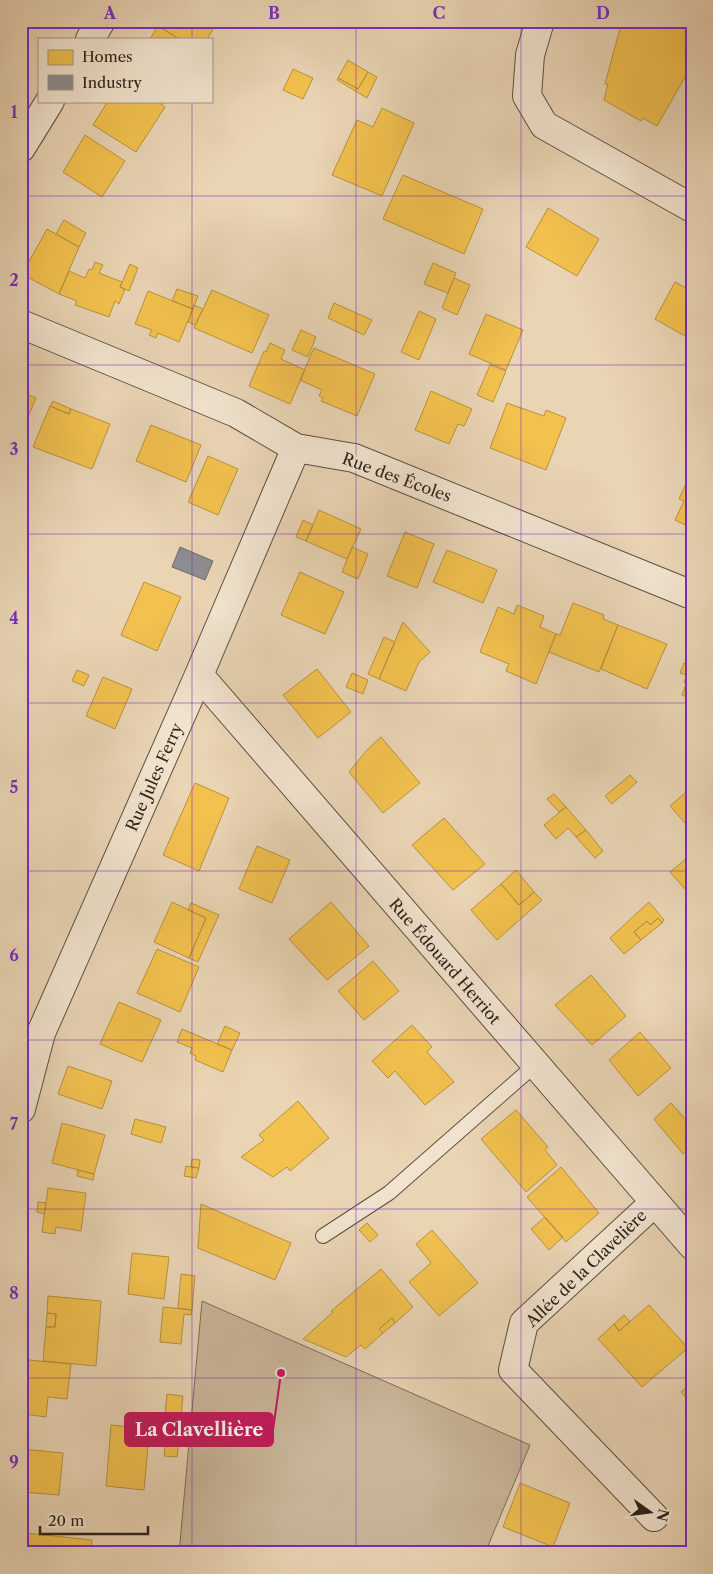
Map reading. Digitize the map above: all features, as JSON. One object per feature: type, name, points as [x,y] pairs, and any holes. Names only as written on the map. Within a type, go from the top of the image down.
[{"type":"street","points":[[91,38],[100,21]]},
{"type":"street","points":[[540,21],[530,55],[527,96],[544,125],[692,208]]},
{"type":"street","points":[[21,148],[49,102]]},
{"type":"street","name":"Rue des Écoles","points":[[21,324],[236,414],[296,448],[354,458],[692,595]]},
{"type":"street","name":"Rue Jules Ferry","points":[[21,1109],[40,1033],[199,675],[296,448]]},
{"type":"street","name":"Rue Édouard Herriot","points":[[199,675],[692,1245]]},
{"type":"street","name":"Allée de la Clavelière","points":[[654,1203],[524,1323],[513,1370],[654,1517]]},
{"type":"lane","points":[[323,1236],[389,1193],[535,1065]]},
{"type":"shaded area","points":[[202,1301],[530,1445],[485,1553],[179,1553]]},
{"type":"building: Homes","points":[[151,21],[218,21],[208,38],[177,38]]},
{"type":"building: Homes","points":[[622,21],[692,21],[692,65],[657,126],[643,118],[641,121],[604,100],[608,84],[605,84]]},
{"type":"building: Homes","points":[[158,26],[177,38],[151,38]]},
{"type":"building: Homes","points":[[348,60],[368,72],[358,89],[338,78]]},
{"type":"building: Homes","points":[[293,69],[313,78],[303,99],[283,90]]},
{"type":"building: Homes","points":[[368,72],[377,77],[367,98],[337,80],[338,78],[358,89]]},
{"type":"building: Homes","points":[[107,102],[158,102],[165,107],[136,152],[93,125]]},
{"type":"building: Homes","points":[[382,108],[414,123],[382,196],[332,175],[357,120],[373,127]]},
{"type":"building: Homes","points":[[85,135],[125,161],[102,197],[63,172]]},
{"type":"building: Homes","points":[[403,175],[483,209],[464,254],[383,219]]},
{"type":"building: Homes","points":[[548,208],[599,239],[577,276],[526,247]]},
{"type":"building: Homes","points":[[64,220],[86,233],[79,247],[56,234]]},
{"type":"building: Homes","points":[[47,229],[79,247],[59,294],[22,274]]},
{"type":"building: Homes","points":[[95,262],[103,265],[99,273],[122,282],[120,287],[125,289],[119,304],[115,301],[109,317],[75,305],[77,301],[59,294],[69,271],[85,278],[89,269],[92,270]]},
{"type":"building: Homes","points":[[433,263],[456,273],[448,293],[424,284]]},
{"type":"building: Homes","points":[[130,264],[138,268],[129,291],[120,287]]},
{"type":"building: Homes","points":[[454,278],[470,285],[457,315],[442,308]]},
{"type":"building: Homes","points":[[675,282],[692,291],[692,340],[655,319]]},
{"type":"building: Homes","points":[[177,289],[198,296],[193,309],[172,301]]},
{"type":"building: Homes","points":[[212,290],[269,315],[252,353],[194,328]]},
{"type":"building: Homes","points":[[148,291],[193,309],[179,342],[158,333],[156,338],[149,335],[152,330],[135,324]]},
{"type":"building: Homes","points":[[334,303],[372,320],[364,335],[328,318]]},
{"type":"building: Homes","points":[[194,305],[203,309],[195,325],[188,322]]},
{"type":"building: Homes","points":[[419,311],[436,319],[419,360],[401,352]]},
{"type":"building: Homes","points":[[486,314],[523,330],[506,370],[469,354]]},
{"type":"building: Homes","points":[[301,330],[316,337],[308,357],[292,350]]},
{"type":"building: Homes","points":[[270,343],[285,350],[281,359],[305,370],[290,404],[249,386],[264,351],[266,352]]},
{"type":"building: Homes","points":[[314,348],[375,374],[357,416],[321,401],[323,398],[319,396],[322,390],[300,380]]},
{"type":"building: Homes","points":[[490,365],[506,371],[493,402],[477,395]]},
{"type":"building: Homes","points":[[431,391],[472,409],[464,426],[458,424],[449,444],[415,430]]},
{"type":"building: Homes","points":[[22,392],[36,398],[21,434],[21,394]]},
{"type":"building: Homes","points":[[53,401],[71,409],[69,414],[50,406]]},
{"type":"building: Homes","points":[[507,403],[544,416],[546,410],[566,418],[546,470],[490,448]]},
{"type":"building: Homes","points":[[50,406],[69,414],[71,409],[110,424],[92,469],[33,447]]},
{"type":"building: Homes","points":[[151,425],[201,445],[186,482],[136,461]]},
{"type":"building: Homes","points":[[208,456],[238,469],[218,515],[188,502]]},
{"type":"building: Homes","points":[[692,470],[692,528],[675,520],[684,501],[679,499]]},
{"type":"building: Homes","points":[[319,510],[361,529],[347,559],[306,541]]},
{"type":"building: Homes","points":[[303,520],[313,525],[306,541],[296,537]]},
{"type":"building: Homes","points":[[405,532],[434,544],[417,588],[387,576]]},
{"type":"building: Homes","points":[[352,547],[368,554],[358,579],[342,572]]},
{"type":"building: Homes","points":[[447,550],[497,570],[483,603],[433,582]]},
{"type":"building: Homes","points":[[300,572],[344,592],[325,634],[281,615]]},
{"type":"building: Homes","points":[[144,582],[181,597],[157,651],[121,635]]},
{"type":"building: Homes","points":[[573,603],[604,615],[603,619],[618,625],[599,672],[549,652],[556,634],[560,635]]},
{"type":"building: Homes","points":[[517,605],[544,616],[540,627],[556,634],[536,684],[506,671],[509,664],[480,652],[498,607],[514,614]]},
{"type":"building: Homes","points":[[403,622],[430,652],[419,662],[406,691],[379,679]]},
{"type":"building: Homes","points":[[618,625],[667,644],[647,689],[601,669]]},
{"type":"building: Homes","points":[[384,637],[395,642],[379,679],[368,674]]},
{"type":"building: Homes","points":[[684,663],[691,666],[687,675],[680,673]]},
{"type":"building: Homes","points":[[692,664],[692,690],[689,698],[682,695],[686,684],[684,682]]},
{"type":"building: Homes","points":[[317,669],[351,712],[318,738],[283,695]]},
{"type":"building: Homes","points":[[77,670],[89,675],[84,686],[72,681]]},
{"type":"building: Homes","points":[[352,673],[368,680],[363,694],[346,687]]},
{"type":"building: Homes","points":[[103,677],[132,689],[115,729],[86,716]]},
{"type":"building: Homes","points":[[381,737],[420,783],[383,813],[349,772],[367,750]]},
{"type":"building: Homes","points":[[630,775],[637,782],[612,804],[605,796]]},
{"type":"building: Homes","points":[[21,780],[29,782],[21,817]]},
{"type":"building: Homes","points":[[195,783],[229,798],[199,871],[163,855]]},
{"type":"building: Homes","points":[[692,787],[692,831],[670,806]]},
{"type":"building: Homes","points":[[554,794],[566,807],[559,812],[547,799]]},
{"type":"building: Homes","points":[[566,807],[586,830],[576,837],[568,828],[556,839],[544,825]]},
{"type":"building: Homes","points":[[444,818],[485,864],[453,890],[412,845]]},
{"type":"building: Homes","points":[[586,830],[603,851],[595,858],[576,837]]},
{"type":"building: Homes","points":[[257,846],[290,860],[272,903],[239,889]]},
{"type":"building: Homes","points":[[692,854],[692,897],[670,872]]},
{"type":"building: Homes","points":[[516,870],[534,892],[519,905],[501,884]]},
{"type":"building: Homes","points":[[501,884],[519,905],[534,892],[542,900],[497,940],[471,910]]},
{"type":"building: Homes","points":[[172,902],[206,918],[189,958],[154,942]]},
{"type":"building: Homes","points":[[331,902],[369,946],[327,980],[289,939]]},
{"type":"building: Homes","points":[[649,902],[664,920],[662,923],[658,918],[650,925],[647,921],[634,932],[641,940],[624,954],[610,938]]},
{"type":"building: Homes","points":[[191,903],[219,915],[198,962],[189,958],[206,918],[188,910]]},
{"type":"building: Homes","points":[[658,918],[662,923],[641,940],[634,932],[647,921],[650,925]]},
{"type":"building: Homes","points":[[157,949],[199,967],[180,1012],[137,993]]},
{"type":"building: Homes","points":[[373,961],[399,991],[364,1020],[338,991]]},
{"type":"building: Homes","points":[[591,975],[626,1016],[592,1045],[555,1005]]},
{"type":"building: Homes","points":[[119,1002],[161,1020],[142,1062],[100,1044]]},
{"type":"building: Homes","points":[[412,1025],[432,1047],[427,1052],[454,1082],[425,1105],[395,1071],[388,1078],[372,1061]]},
{"type":"building: Homes","points":[[225,1026],[240,1033],[232,1050],[217,1044]]},
{"type":"building: Homes","points":[[182,1029],[232,1050],[223,1072],[195,1060],[196,1056],[190,1053],[192,1048],[177,1042]]},
{"type":"building: Homes","points":[[640,1032],[671,1068],[638,1096],[609,1060]]},
{"type":"building: Homes","points":[[68,1066],[112,1081],[102,1109],[58,1094]]},
{"type":"building: Homes","points":[[298,1101],[329,1138],[290,1171],[287,1167],[273,1177],[241,1157],[264,1140],[259,1135]]},
{"type":"building: Homes","points":[[671,1103],[687,1121],[692,1117],[692,1146],[683,1154],[654,1119]]},
{"type":"building: Homes","points":[[516,1110],[548,1147],[545,1150],[557,1165],[526,1192],[481,1139]]},
{"type":"building: Homes","points":[[135,1119],[166,1127],[161,1143],[131,1134]]},
{"type":"building: Homes","points":[[62,1123],[105,1135],[94,1174],[52,1163]]},
{"type":"building: Homes","points":[[192,1159],[200,1160],[199,1168],[191,1167]]},
{"type":"building: Homes","points":[[186,1166],[199,1168],[196,1178],[184,1176]]},
{"type":"building: Homes","points":[[561,1167],[599,1213],[566,1242],[527,1197]]},
{"type":"building: Homes","points":[[78,1170],[94,1174],[93,1180],[77,1176]]},
{"type":"building: Homes","points":[[48,1188],[86,1193],[81,1231],[56,1227],[55,1234],[42,1232]]},
{"type":"building: Homes","points":[[38,1202],[46,1203],[44,1214],[37,1212]]},
{"type":"building: Homes","points":[[201,1204],[291,1243],[275,1280],[198,1248]]},
{"type":"building: Homes","points":[[545,1217],[563,1237],[549,1250],[531,1229]]},
{"type":"building: Homes","points":[[367,1223],[378,1235],[370,1242],[359,1230]]},
{"type":"building: Homes","points":[[432,1230],[478,1283],[439,1316],[409,1282],[431,1263],[416,1244]]},
{"type":"building: Homes","points":[[132,1253],[169,1257],[164,1299],[128,1294]]},
{"type":"building: Homes","points":[[381,1269],[413,1307],[395,1323],[392,1318],[379,1329],[383,1333],[365,1349],[361,1345],[346,1357],[303,1339],[333,1312],[331,1311]]},
{"type":"building: Homes","points":[[181,1274],[195,1276],[192,1310],[178,1308]]},
{"type":"building: Homes","points":[[48,1296],[101,1301],[96,1366],[43,1361],[46,1327],[55,1327],[56,1314],[47,1313]]},
{"type":"building: Homes","points":[[649,1305],[688,1348],[642,1387],[598,1339],[614,1324],[619,1331]]},
{"type":"building: Homes","points":[[163,1307],[192,1310],[191,1315],[184,1314],[181,1344],[160,1342]]},
{"type":"building: Homes","points":[[47,1313],[56,1314],[55,1327],[46,1327]]},
{"type":"building: Homes","points":[[624,1315],[630,1322],[619,1331],[614,1324]]},
{"type":"building: Homes","points":[[392,1318],[395,1323],[383,1333],[379,1329]]},
{"type":"building: Homes","points":[[29,1360],[71,1364],[67,1399],[48,1397],[46,1417],[24,1414]]},
{"type":"building: Homes","points":[[687,1387],[692,1392],[692,1404],[681,1392]]},
{"type":"building: Homes","points":[[167,1394],[183,1396],[180,1425],[164,1424]]},
{"type":"building: Homes","points":[[111,1425],[141,1428],[139,1446],[148,1447],[144,1490],[106,1486]]},
{"type":"building: Homes","points":[[167,1430],[180,1432],[177,1457],[164,1456]]},
{"type":"building: Homes","points":[[21,1449],[63,1453],[59,1495],[21,1492]]},
{"type":"building: Homes","points":[[520,1483],[570,1503],[553,1547],[503,1527]]},
{"type":"building: Homes","points":[[26,1533],[92,1540],[91,1553],[24,1553]]},
{"type":"building: Industry","points":[[180,547],[213,561],[205,580],[172,567]]},
{"type":"place","name":"La Clavellière","points":[[281,1373]]}]
